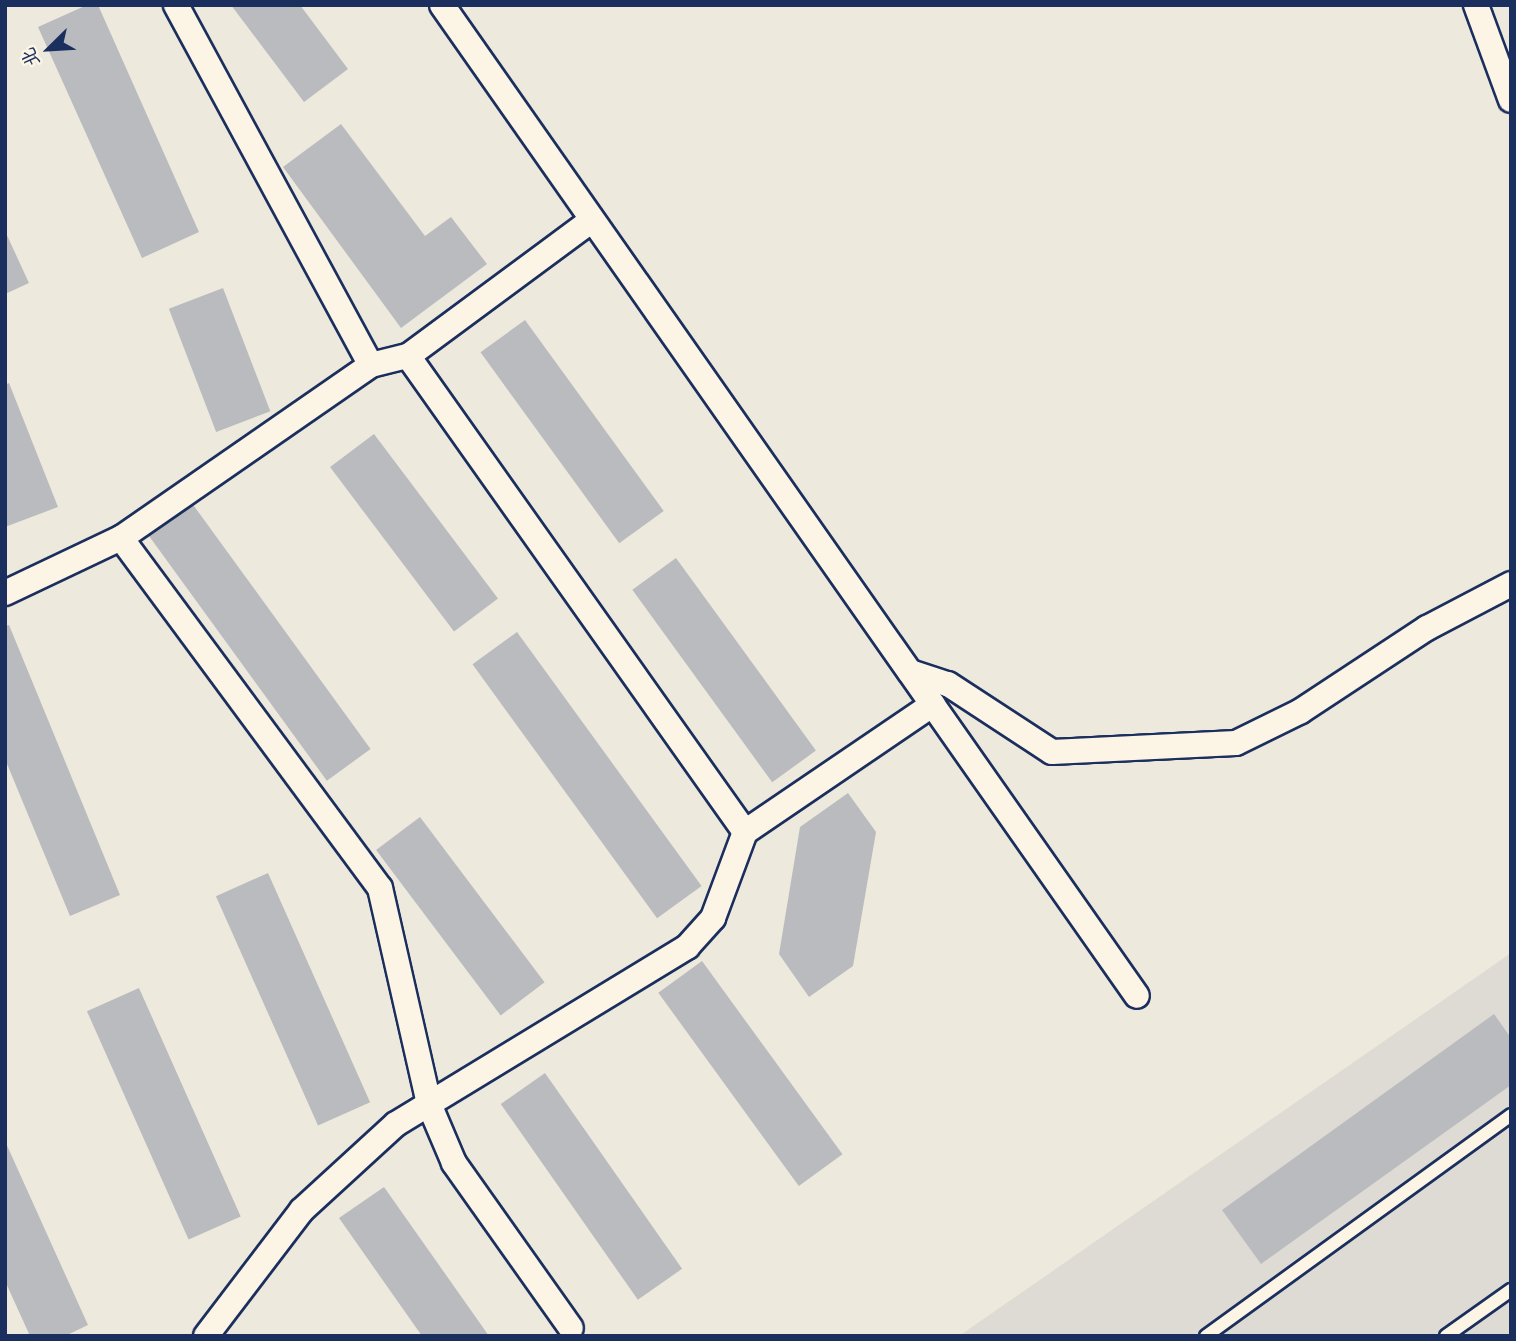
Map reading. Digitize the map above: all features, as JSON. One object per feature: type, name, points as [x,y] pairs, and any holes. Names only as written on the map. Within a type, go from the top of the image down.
[{"type":"street","points":[[176,5],[371,365]]},
{"type":"street","points":[[442,5],[1137,996]]},
{"type":"street","points":[[1476,5],[1511,100]]},
{"type":"street","points":[[5,593],[121,538],[371,365],[408,356],[592,220]]},
{"type":"street","points":[[408,356],[745,832]]},
{"type":"street","points":[[121,538],[380,888],[429,1104],[454,1163],[570,1328]]},
{"type":"street","points":[[5,571],[32,580]]},
{"type":"street","points":[[910,672],[948,684],[1052,752],[1236,743],[1301,711],[1427,628],[1511,584]]},
{"type":"street","points":[[206,1336],[302,1209],[396,1124],[687,947],[713,918],[745,832],[933,704]]},
{"type":"lane","points":[[1206,1336],[1511,1115]]},
{"type":"lane","points":[[1446,1336],[1511,1290]]},
{"type":"shaded area","points":[[1511,953],[1511,1336],[959,1336]]},
{"type":"building","points":[[87,5],[98,5],[199,232],[142,258],[38,27]]},
{"type":"building","points":[[231,5],[300,5],[348,69],[304,102]]},
{"type":"building","points":[[341,124],[425,236],[451,217],[487,264],[401,328],[283,167]]},
{"type":"building","points":[[5,231],[29,283],[5,294]]},
{"type":"building","points":[[223,288],[270,411],[216,432],[169,309]]},
{"type":"building","points":[[525,320],[664,511],[619,543],[481,352]]},
{"type":"building","points":[[9,383],[58,507],[5,527],[5,385]]},
{"type":"building","points":[[374,434],[498,599],[454,632],[330,467]]},
{"type":"building","points":[[186,495],[371,749],[327,781],[142,527]]},
{"type":"building","points":[[676,558],[816,751],[772,782],[632,590]]},
{"type":"building","points":[[9,625],[120,895],[70,916],[5,759],[5,626]]},
{"type":"building","points":[[517,632],[702,886],[657,918],[473,664]]},
{"type":"building","points":[[848,793],[876,832],[853,966],[809,997],[779,954],[800,827]]},
{"type":"building","points":[[420,817],[545,982],[501,1015],[376,850]]},
{"type":"building","points":[[268,873],[370,1102],[318,1125],[216,896]]},
{"type":"building","points":[[702,961],[842,1154],[799,1186],[658,993]]},
{"type":"building","points":[[139,988],[241,1216],[189,1240],[87,1011]]},
{"type":"building","points":[[1494,1014],[1511,1038],[1511,1085],[1261,1264],[1222,1210]]},
{"type":"building","points":[[545,1073],[682,1269],[638,1300],[501,1104]]},
{"type":"building","points":[[5,1141],[88,1325],[65,1336],[30,1336],[5,1281]]},
{"type":"building","points":[[384,1187],[489,1336],[422,1336],[339,1218]]}]
